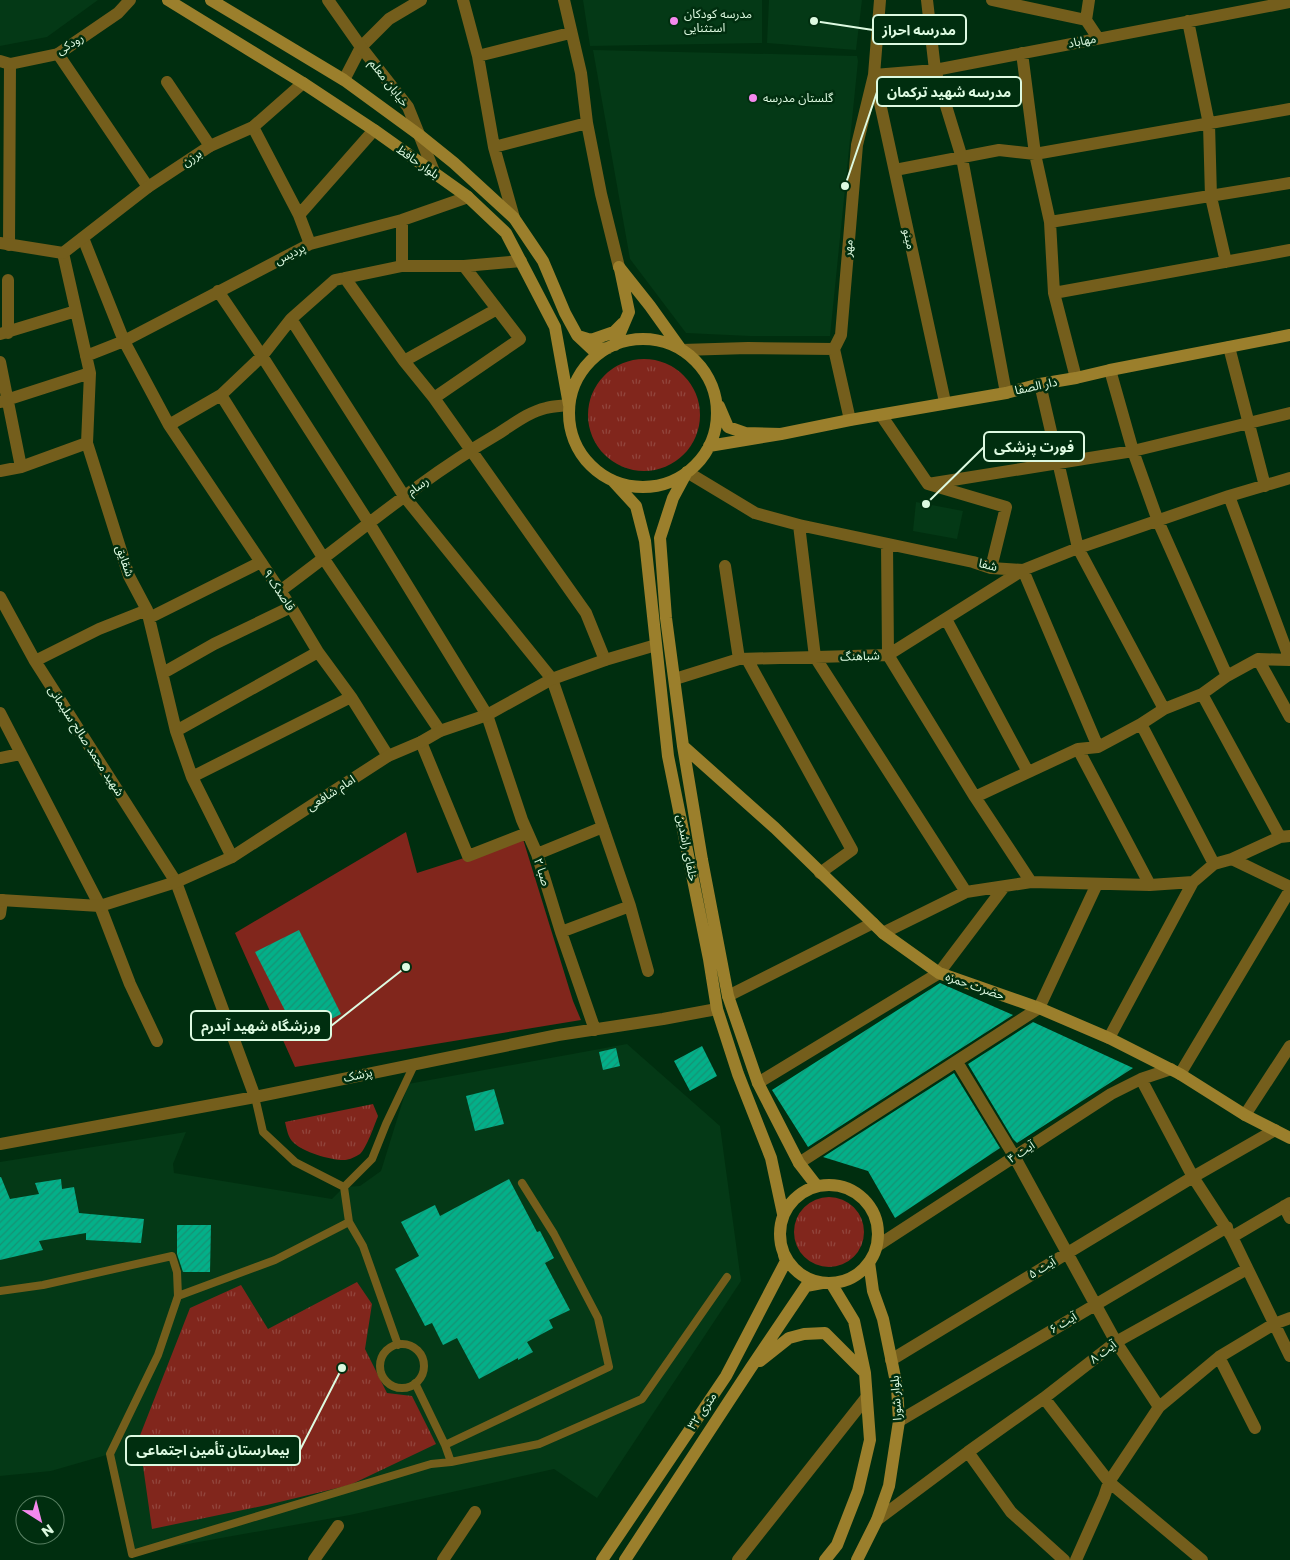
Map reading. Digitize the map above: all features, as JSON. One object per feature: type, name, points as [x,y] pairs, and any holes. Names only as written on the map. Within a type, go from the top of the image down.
[{"type":"main road","name":"بلوار حافظ","points":[[168,0],[303,83],[374,130],[468,198],[506,233],[555,327],[569,405]]},
{"type":"main road","name":"بلوار حافظ","points":[[211,0],[344,80],[454,163],[514,218],[525,232],[543,261],[565,313],[577,335],[593,350],[612,346]]},
{"type":"main road","points":[[612,346],[629,312],[619,267]]},
{"type":"main road","points":[[619,267],[682,350]]},
{"type":"main road","points":[[577,335],[591,340],[614,332],[629,312]]},
{"type":"main road","name":"دار الصفا","points":[[781,434],[945,402],[1006,393],[1040,384],[1290,336]]},
{"type":"main road","points":[[715,397],[717,414],[709,446],[700,460],[687,472],[674,480],[659,485],[644,487],[628,486],[613,481],[602,474],[592,466],[576,446],[569,420],[569,405],[574,387],[584,368],[612,346],[630,340],[647,339],[663,342],[691,356],[702,368],[710,382],[728,427],[745,433],[781,434]]},
{"type":"main road","points":[[709,446],[781,434]]},
{"type":"main road","name":"خلفای راشدین","points":[[687,472],[673,498],[660,538],[666,618],[683,746],[702,860],[728,996],[758,1083],[799,1163],[816,1185]]},
{"type":"main road","name":"خلفای راشدین","points":[[613,481],[636,506],[645,541],[668,756],[709,959],[717,1009],[738,1074],[771,1158],[783,1214]]},
{"type":"main road","name":"حضرت حمزه","points":[[683,746],[775,828],[882,933],[939,974],[1039,1008],[1109,1038],[1176,1071],[1245,1115],[1290,1138]]},
{"type":"main road","points":[[816,1185],[841,1186],[855,1192],[867,1202],[875,1215],[878,1230],[876,1246],[869,1262],[858,1273],[845,1280],[826,1283],[806,1278],[793,1268],[780,1245],[779,1235],[783,1214],[790,1203],[800,1194],[816,1185]]},
{"type":"main road","name":"۳۲ متری","points":[[602,1560],[726,1376],[786,1261],[784,1255]]},
{"type":"main road","name":"بلوار شورا","points":[[857,1560],[877,1520],[889,1486],[899,1421],[897,1387],[883,1319],[872,1291],[869,1262]]},
{"type":"main road","points":[[826,1283],[854,1321],[865,1373],[870,1440],[858,1491],[837,1545],[826,1560]]},
{"type":"main road","name":"۳۲ متری","points":[[625,1560],[806,1286],[826,1283]]},
{"type":"main road","points":[[750,1369],[789,1338],[804,1334],[825,1333],[865,1373]]},
{"type":"main road","points":[[624,1527],[640,1538]]},
{"type":"street","name":"رودکی","points":[[5,62],[58,54],[118,13],[130,0]]},
{"type":"street","name":"خیابان معلم","points":[[328,0],[361,47],[408,107],[435,174]]},
{"type":"street","points":[[344,80],[361,47],[389,19],[421,0]]},
{"type":"street","points":[[463,0],[478,56],[494,147],[514,218]]},
{"type":"street","points":[[564,0],[580,73],[587,123],[601,194],[619,267]]},
{"type":"street","points":[[874,75],[880,0]]},
{"type":"street","points":[[927,0],[935,70],[962,158],[1006,393]]},
{"type":"street","points":[[992,0],[1086,20]]},
{"type":"street","points":[[1089,0],[1086,20],[1098,38]]},
{"type":"street","name":"مهاباد","points":[[874,75],[935,70],[1290,2]]},
{"type":"street","points":[[1188,21],[1209,124],[1211,196],[1226,262]]},
{"type":"street","points":[[478,56],[570,33]]},
{"type":"street","points":[[1022,52],[1035,154],[1050,222],[1054,293],[1076,378]]},
{"type":"street","points":[[58,54],[148,187]]},
{"type":"street","points":[[5,62],[4,244],[63,253]]},
{"type":"street","name":"مینو","points":[[874,75],[945,402]]},
{"type":"street","name":"مهر","points":[[834,349],[841,335],[857,145],[874,75]]},
{"type":"street","points":[[166,82],[210,146]]},
{"type":"street","name":"برزن","points":[[63,253],[148,187],[210,146],[253,127],[303,83]]},
{"type":"street","points":[[894,170],[999,150],[1035,154],[1290,109]]},
{"type":"street","points":[[494,147],[587,123]]},
{"type":"street","points":[[253,127],[299,215],[310,244]]},
{"type":"street","points":[[299,215],[374,130]]},
{"type":"street","points":[[1050,222],[1290,182]]},
{"type":"street","name":"پردیس","points":[[86,356],[124,340],[310,244],[402,220],[468,198]]},
{"type":"street","points":[[402,220],[402,266]]},
{"type":"street","name":"قاصدک ۹","points":[[82,238],[124,340],[169,425],[292,607],[318,652],[352,697],[388,756]]},
{"type":"street","points":[[1054,293],[1290,250]]},
{"type":"street","name":"شقایق","points":[[63,253],[90,373],[87,443],[129,576],[148,614],[176,731],[192,777],[232,857]]},
{"type":"street","points":[[169,425],[221,395],[262,356],[291,319],[335,280],[402,266],[464,266],[521,261]]},
{"type":"street","points":[[434,398],[520,339],[464,266]]},
{"type":"street","points":[[345,278],[404,361],[434,398],[586,613],[605,660]]},
{"type":"street","points":[[8,280],[4,333],[76,311]]},
{"type":"street","name":"صبا ۲","points":[[218,291],[370,523],[487,715],[522,820],[537,854],[561,932],[595,1030]]},
{"type":"street","points":[[404,361],[497,309]]},
{"type":"street","points":[[291,319],[404,496],[552,679],[630,906],[648,972]]},
{"type":"street","points":[[1229,347],[1265,486]]},
{"type":"street","points":[[682,350],[748,348],[834,349],[850,420]]},
{"type":"street","points":[[0,362],[4,400],[21,467]]},
{"type":"street","points":[[1110,370],[1133,451],[1158,521],[1227,676]]},
{"type":"street","points":[[4,400],[90,373]]},
{"type":"street","points":[[1040,384],[1078,548],[1164,708]]},
{"type":"street","points":[[221,395],[324,559],[440,731]]},
{"type":"street","name":"رسام","points":[[280,591],[404,496],[471,450],[531,414],[545,408],[569,405]]},
{"type":"street","points":[[928,484],[1133,451],[1290,413]]},
{"type":"street","points":[[881,415],[928,484],[1006,506],[992,568]]},
{"type":"street","points":[[0,471],[21,467],[87,443]]},
{"type":"street","name":"شفا","points":[[687,472],[755,513],[799,525],[973,562],[992,568],[1023,570],[1078,548],[1229,496],[1290,478]]},
{"type":"street","points":[[975,798],[1078,749],[1098,747],[1141,724],[1164,708],[1202,694],[1227,676],[1258,659],[1290,660],[1229,496]]},
{"type":"street","points":[[799,525],[815,657],[966,892]]},
{"type":"street","points":[[887,544],[888,655],[975,798],[1031,882]]},
{"type":"street","points":[[35,661],[99,629],[148,614],[260,562]]},
{"type":"street","points":[[725,566],[743,659],[852,850],[820,873]]},
{"type":"street","points":[[1023,570],[1098,747]]},
{"type":"street","name":"شباهنگ","points":[[675,679],[743,659],[888,655],[1023,570]]},
{"type":"street","name":"شهید محمد صالح سلیمانی","points":[[0,597],[35,661],[176,882],[255,1097]]},
{"type":"street","points":[[163,673],[214,644],[292,607]]},
{"type":"street","points":[[946,619],[1028,772]]},
{"type":"street","name":"امام شافعی","points":[[1,900],[100,906],[176,882],[232,857],[388,756],[421,742],[440,731],[487,715],[552,679],[605,660],[656,645]]},
{"type":"street","points":[[176,731],[318,652]]},
{"type":"street","points":[[1258,659],[1290,717]]},
{"type":"street","points":[[1109,1038],[1192,882],[1214,864],[1232,860],[1285,836],[1202,694]]},
{"type":"street","points":[[192,777],[352,697]]},
{"type":"street","points":[[0,713],[100,906],[130,984],[157,1041]]},
{"type":"street","points":[[1141,724],[1214,864]]},
{"type":"street","points":[[421,742],[468,856],[527,833]]},
{"type":"street","points":[[1078,749],[1150,885]]},
{"type":"street","points":[[0,758],[20,754]]},
{"type":"street","points":[[537,854],[602,826]]},
{"type":"street","points":[[1176,1071],[1290,889],[1232,860]]},
{"type":"street","points":[[882,933],[966,892],[1031,882],[1150,885],[1192,882]]},
{"type":"street","points":[[799,1163],[1039,1008],[1097,884]]},
{"type":"street","points":[[758,1083],[939,974],[1004,887]]},
{"type":"street","points":[[0,914],[1,900]]},
{"type":"street","points":[[561,932],[630,906]]},
{"type":"street","points":[[728,996],[873,923]]},
{"type":"street","name":"پزشک","points":[[0,1144],[255,1097],[558,1034],[595,1030],[717,1009]]},
{"type":"street","points":[[1245,1115],[1290,1046]]},
{"type":"street","points":[[957,1062],[1014,1156],[1116,1342],[1159,1407]]},
{"type":"street","name":"آیت ۴","points":[[876,1246],[1111,1094],[1142,1079],[1176,1071]]},
{"type":"street","points":[[1142,1079],[1193,1177],[1229,1232],[1290,1356]]},
{"type":"street","name":"آیت ۵","points":[[891,1360],[1067,1252],[1275,1130]]},
{"type":"street","points":[[1287,1205],[1290,1218]]},
{"type":"street","name":"آیت ۶","points":[[899,1421],[1095,1304],[1229,1232],[1287,1205]]},
{"type":"street","name":"آیت ۸","points":[[877,1520],[1044,1398],[1116,1342],[1247,1269]]},
{"type":"street","points":[[1076,1560],[1109,1482],[1159,1407],[1219,1356],[1274,1324],[1290,1318]]},
{"type":"street","points":[[1219,1356],[1255,1428]]},
{"type":"street","points":[[738,1560],[866,1398]]},
{"type":"street","points":[[1044,1398],[1109,1482],[1202,1560]]},
{"type":"street","points":[[968,1452],[1011,1512],[1064,1560]]},
{"type":"street","points":[[443,1560],[475,1512]]},
{"type":"street","points":[[314,1560],[338,1526]]},
{"type":"lane","points":[[344,1187],[372,1159],[386,1124],[416,1063]]},
{"type":"lane","points":[[255,1097],[263,1132],[295,1162],[344,1187]]},
{"type":"lane","points":[[445,1445],[609,1367],[598,1318],[554,1234],[522,1183]]},
{"type":"lane","points":[[344,1187],[349,1222],[363,1246],[398,1345]]},
{"type":"lane","points":[[178,1296],[274,1260],[349,1222]]},
{"type":"lane","points":[[0,1291],[43,1285],[172,1256],[177,1272],[178,1296],[158,1355],[110,1454],[132,1554],[431,1464],[451,1462],[539,1444],[642,1399],[727,1277]]},
{"type":"lane","points":[[405,1345],[412,1347],[422,1357],[423,1371],[415,1383],[402,1388],[395,1387],[384,1378],[380,1365],[382,1358],[391,1347],[405,1345]]},
{"type":"lane","points":[[415,1383],[445,1445],[451,1462]]},
{"type":"shaded area","points":[[0,0],[98,0],[47,37],[0,46]]},
{"type":"shaded area","name":"مدرسه کودکان استثنایی","points":[[583,0],[762,0],[762,43],[590,46]]},
{"type":"shaded area","points":[[769,0],[862,0],[856,50],[767,43]]},
{"type":"shaded area","points":[[593,50],[857,56],[830,336],[750,336],[686,333],[630,259]]},
{"type":"shaded area","points":[[916,502],[963,511],[957,539],[913,531]]},
{"type":"shaded area","points":[[627,1044],[720,1126],[741,1281],[597,1498],[554,1469],[350,1515],[132,1554],[110,1454],[51,1471],[0,1476],[0,1162],[186,1132],[173,1164],[174,1173],[332,1199],[344,1187],[360,1186],[381,1171],[408,1084]]},
{"type":"green space","points":[[644,359],[666,363],[684,375],[696,393],[700,415],[696,437],[684,455],[666,467],[644,471],[622,467],[604,455],[592,437],[588,415],[592,393],[604,375],[622,363]]},
{"type":"green space","points":[[406,832],[417,873],[523,839],[573,1001],[581,1020],[295,1067],[235,933]]},
{"type":"green space","points":[[373,1104],[378,1116],[373,1130],[360,1154],[351,1159],[333,1159],[311,1153],[294,1143],[288,1134],[285,1122]]},
{"type":"green space","points":[[822,1197],[836,1197],[849,1203],[858,1212],[864,1225],[862,1245],[854,1257],[836,1267],[822,1267],[809,1261],[800,1252],[794,1239],[794,1225],[800,1212],[809,1203]]},
{"type":"green space","points":[[357,1282],[372,1304],[365,1349],[387,1393],[412,1396],[436,1444],[350,1485],[267,1505],[152,1529],[139,1438],[190,1308],[241,1285],[268,1329]]},
{"type":"building","points":[[299,930],[341,1014],[298,1036],[255,952]]},
{"type":"building","points":[[940,983],[1013,1015],[808,1147],[772,1090]]},
{"type":"building","points":[[1033,1022],[1133,1068],[1017,1143],[968,1064]]},
{"type":"building","points":[[702,1046],[717,1076],[690,1091],[674,1061]]},
{"type":"building","points":[[616,1048],[620,1066],[603,1070],[599,1052]]},
{"type":"building","points":[[954,1073],[1000,1148],[895,1218],[868,1171],[823,1157]]},
{"type":"building","points":[[494,1089],[504,1124],[475,1131],[466,1096]]},
{"type":"building","points":[[0,1177],[10,1199],[39,1194],[35,1183],[61,1179],[62,1189],[74,1187],[79,1213],[144,1219],[141,1243],[86,1240],[86,1233],[39,1241],[43,1250],[0,1260]]},
{"type":"building","points":[[509,1179],[537,1232],[540,1231],[554,1258],[545,1263],[570,1310],[549,1320],[553,1328],[527,1342],[533,1352],[479,1379],[457,1338],[443,1345],[432,1323],[425,1326],[395,1269],[419,1256],[401,1222],[435,1205],[440,1216]]},
{"type":"building","points":[[177,1225],[211,1225],[210,1272],[183,1272],[177,1254]]},
{"type":"place","name":"مدرسه کودکان استثنایی","points":[[674,21]]},
{"type":"place","name":"مدرسه احراز","points":[[814,21]]},
{"type":"place","name":"گلستان مدرسه","points":[[753,98]]},
{"type":"place","name":"مدرسه شهید ترکمان","points":[[845,186]]},
{"type":"place","name":"فورت پزشکی","points":[[926,504]]},
{"type":"place","name":"ورزشگاه شهید آبدرم","points":[[406,967]]},
{"type":"place","name":"بیمارستان تأمین اجتماعی","points":[[342,1368]]}]
